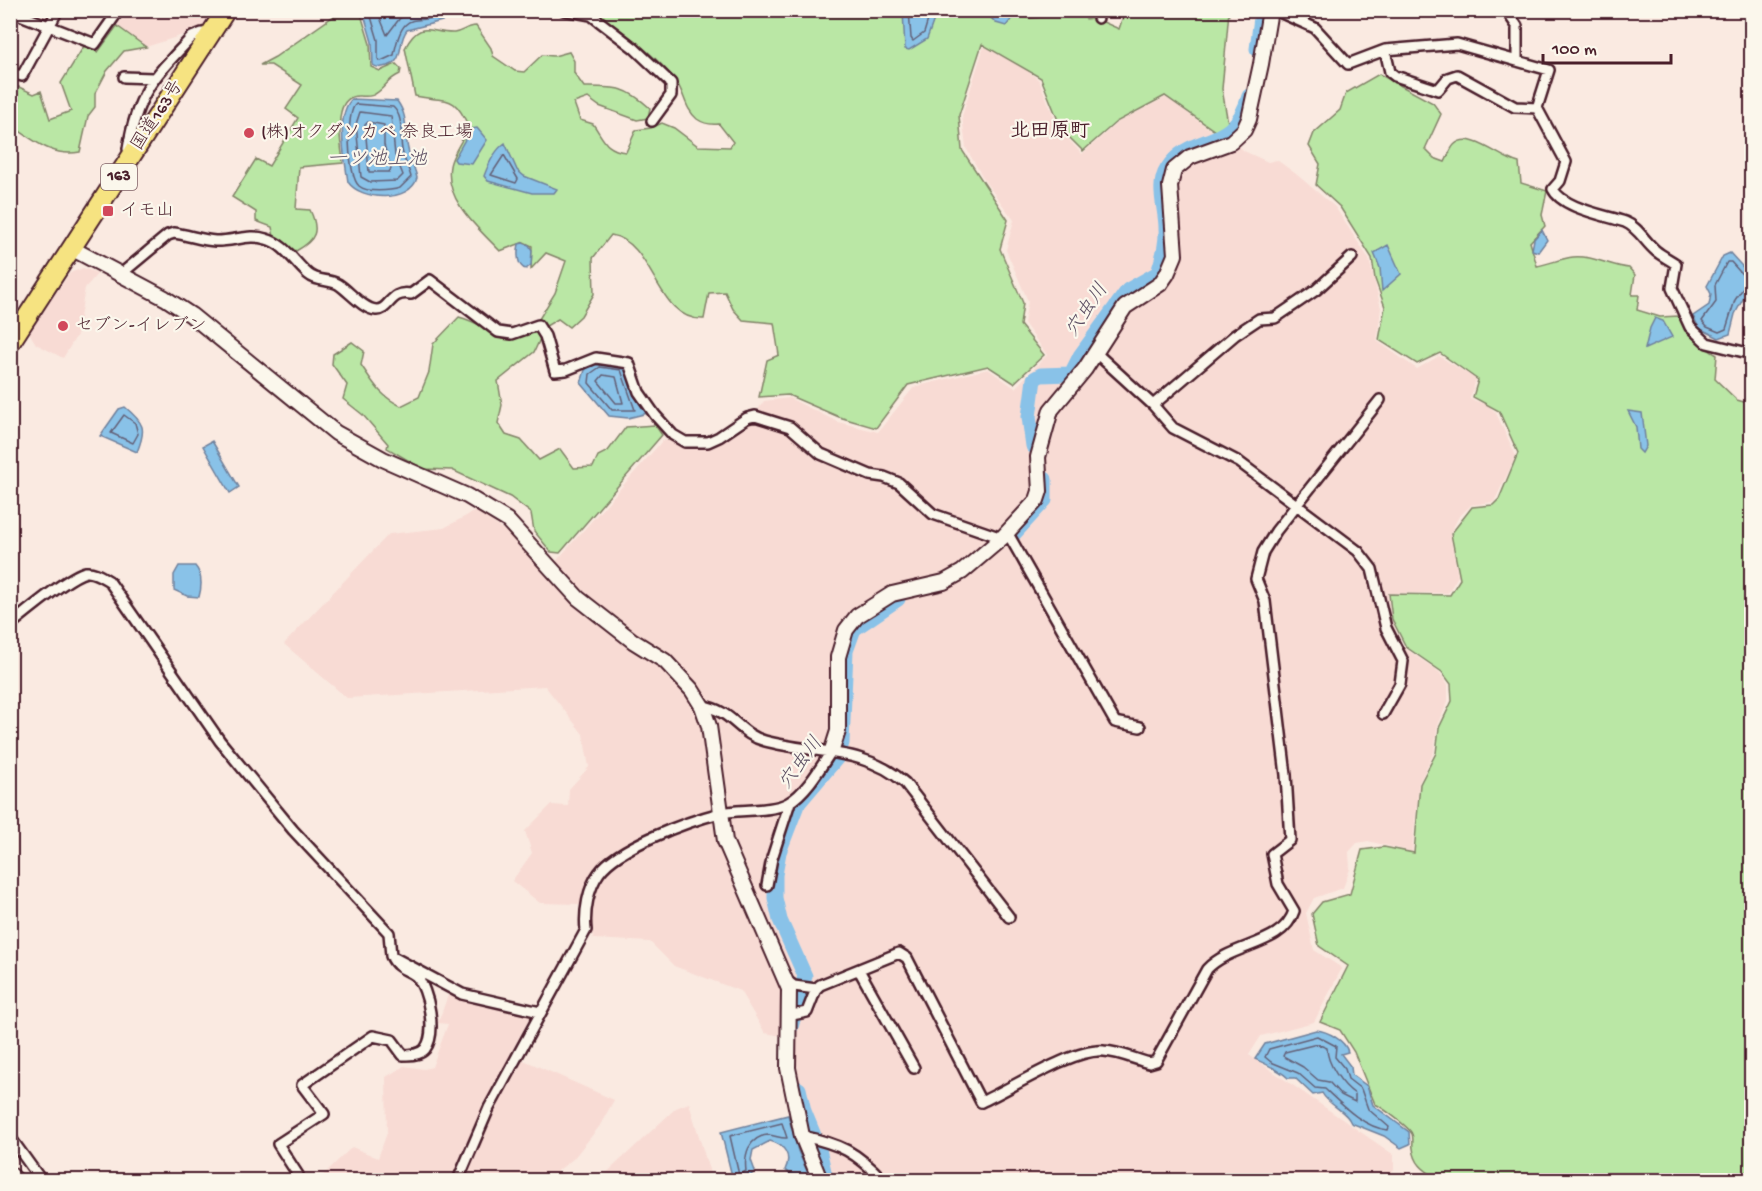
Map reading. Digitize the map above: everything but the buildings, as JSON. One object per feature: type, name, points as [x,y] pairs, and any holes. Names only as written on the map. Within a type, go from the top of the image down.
[{"type":"highway","name":"国道163号","points":[[10,342],[226,10]]},
{"type":"street","points":[[10,74],[22,76],[58,10]]},
{"type":"street","points":[[10,11],[95,44],[119,10]]},
{"type":"street","points":[[564,10],[591,15],[634,48],[671,83],[671,95],[652,121]]},
{"type":"street","points":[[767,885],[772,858],[790,802],[821,768],[832,750],[838,731],[840,645],[852,621],[892,594],[944,582],[962,572],[1004,535],[1037,500],[1040,491],[1038,458],[1051,410],[1096,353],[1125,306],[1160,284],[1173,262],[1175,255],[1170,186],[1174,170],[1190,157],[1231,142],[1238,137],[1249,119],[1270,10]]},
{"type":"street","points":[[1275,10],[1315,28],[1348,64],[1385,50],[1457,44],[1549,70],[1538,108],[1566,162],[1560,181],[1553,189],[1555,194],[1571,206],[1629,223],[1656,251],[1676,264],[1672,288],[1690,327],[1707,343],[1752,354]]},
{"type":"street","points":[[1506,10],[1517,26],[1516,61]]},
{"type":"street","points":[[133,155],[128,149],[138,115],[137,107],[153,78],[192,37],[202,33],[211,35]]},
{"type":"street","points":[[1385,50],[1390,72],[1395,76],[1438,90],[1448,78],[1457,75],[1515,107],[1538,108]]},
{"type":"street","points":[[124,77],[153,78]]},
{"type":"street","points":[[121,274],[168,235],[174,233],[215,241],[255,237],[267,239],[290,254],[310,276],[338,284],[367,307],[382,309],[395,295],[402,292],[411,294],[430,280],[498,333],[512,334],[538,325],[545,336],[555,371],[566,370],[596,358],[629,363],[639,392],[655,415],[673,435],[685,442],[708,442],[747,418],[755,417],[790,427],[821,454],[870,475],[899,483],[933,514],[1004,535],[1115,722],[1140,727]]},
{"type":"street","points":[[70,248],[121,274],[191,315],[336,433],[383,459],[467,496],[507,520],[578,598],[633,641],[665,661],[692,690],[702,706],[712,744],[725,841],[789,989],[788,1068],[802,1136],[820,1180]]},
{"type":"street","points":[[1153,405],[1235,335],[1258,319],[1275,318],[1316,290],[1352,257]]},
{"type":"street","points":[[1096,353],[1153,405],[1173,428],[1239,462],[1358,551],[1372,569],[1386,628],[1403,661],[1400,684],[1383,714]]},
{"type":"street","points":[[788,1016],[807,1012],[816,989],[820,985],[899,953],[907,958],[981,1102],[1053,1066],[1090,1052],[1104,1050],[1149,1063],[1155,1061],[1207,969],[1216,960],[1276,934],[1291,920],[1294,910],[1278,884],[1272,854],[1290,840],[1286,775],[1265,601],[1256,579],[1263,552],[1380,400]]},
{"type":"street","points":[[10,625],[70,580],[86,572],[109,581],[238,764],[293,830],[388,933],[391,956],[401,970],[416,976],[424,991],[430,1010],[430,1038],[424,1049],[415,1055],[403,1055],[392,1040],[373,1036],[302,1085],[324,1114],[279,1144],[298,1175],[291,1180]]},
{"type":"street","points":[[702,706],[718,708],[748,733],[765,741],[832,750],[891,770],[905,783],[1009,917]]},
{"type":"street","points":[[458,1180],[489,1108],[586,930],[586,909],[599,872],[608,863],[656,835],[721,813],[790,802]]},
{"type":"street","points":[[391,956],[462,994],[488,1002],[540,1012]]},
{"type":"street","points":[[860,970],[914,1068]]},
{"type":"street","points":[[785,980],[794,986],[816,989]]},
{"type":"street","points":[[802,1136],[836,1143],[853,1152],[883,1180]]},
{"type":"street","points":[[10,1137],[41,1180]]},
{"type":"street","points":[[10,1174],[16,1180]]},
{"type":"shaded area","points":[[128,11],[214,11],[204,28],[146,47],[117,26]]},
{"type":"shaded area","points":[[984,46],[1022,67],[1039,80],[1059,129],[1082,154],[1118,122],[1166,97],[1223,139],[1229,135],[1244,151],[1268,162],[1277,160],[1296,174],[1335,207],[1369,259],[1381,308],[1377,341],[1417,369],[1439,356],[1476,379],[1470,399],[1488,405],[1496,413],[1516,456],[1494,502],[1471,505],[1458,518],[1450,534],[1458,576],[1448,593],[1388,593],[1391,619],[1402,646],[1439,672],[1448,684],[1448,701],[1437,728],[1434,752],[1419,783],[1412,852],[1368,841],[1357,843],[1349,852],[1350,869],[1343,888],[1314,898],[1306,913],[1314,950],[1342,968],[1314,1022],[1261,1036],[1249,1055],[1394,1155],[1394,1169],[1388,1180],[827,1180],[820,1145],[803,1104],[793,1038],[765,1033],[740,991],[674,966],[650,942],[594,939],[579,904],[540,903],[512,881],[532,853],[525,831],[551,805],[568,806],[569,789],[589,767],[583,734],[545,686],[347,698],[284,644],[389,534],[444,528],[477,510],[551,567],[664,439],[693,446],[751,420],[764,401],[789,398],[838,422],[878,432],[914,387],[988,369],[1015,388],[1047,355],[1024,323],[1028,301],[1006,250],[1014,220],[986,183],[966,148],[962,116]]},
{"type":"shaded area","points":[[83,268],[98,273],[85,288],[77,335],[63,358],[36,344],[28,331],[70,273]]},
{"type":"shaded area","points":[[448,995],[489,1007],[532,1014],[510,1054],[614,1100],[599,1127],[573,1159],[546,1180],[318,1180],[352,1147],[378,1158],[387,1133],[386,1077],[404,1066],[424,1069],[432,1067],[448,1024],[438,1023]]},
{"type":"shaded area","points":[[689,1103],[712,1180],[599,1180],[676,1108]]},
{"type":"green space","points":[[1009,10],[1020,17],[1031,18],[1042,17],[1056,11],[1080,10],[1086,19],[1094,18],[1119,29],[1124,14],[1134,11],[1229,11],[1222,89],[1228,123],[1225,129],[1218,133],[1165,96],[1116,122],[1083,151],[1062,130],[1041,78],[982,44],[959,115],[962,150],[1008,220],[1000,249],[1023,303],[1020,325],[1044,355],[1014,383],[988,366],[908,385],[876,428],[839,417],[788,395],[759,397],[767,360],[779,355],[774,323],[743,320],[733,309],[725,292],[709,293],[704,319],[688,316],[675,308],[637,251],[626,241],[611,235],[593,258],[594,294],[581,316],[569,327],[558,319],[546,326],[534,352],[498,381],[502,405],[498,423],[506,435],[521,440],[539,460],[560,449],[574,468],[593,467],[598,456],[608,451],[626,427],[655,425],[662,435],[560,553],[551,552],[534,531],[531,513],[510,497],[452,470],[423,469],[387,448],[388,444],[363,415],[343,399],[347,385],[332,364],[333,354],[352,342],[364,351],[361,365],[374,384],[383,394],[401,406],[419,397],[429,372],[433,344],[459,317],[508,336],[531,332],[555,293],[566,261],[546,253],[531,269],[532,246],[524,242],[500,251],[473,223],[458,202],[452,191],[450,166],[469,128],[454,104],[415,96],[405,48],[421,30],[454,33],[476,26],[491,48],[493,56],[515,71],[524,72],[542,55],[554,56],[569,52],[574,61],[574,73],[584,87],[620,89],[634,95],[650,108],[648,118],[637,120],[599,106],[588,98],[574,103],[580,120],[593,124],[609,146],[626,152],[636,130],[651,128],[662,123],[674,128],[698,146],[730,147],[733,142],[719,124],[705,123],[693,115],[677,83],[649,53],[610,23],[588,11]]},
{"type":"green space","points":[[341,11],[360,11],[370,44],[371,67],[380,71],[396,64],[401,69],[400,74],[373,95],[355,96],[346,101],[340,117],[343,163],[299,167],[296,209],[310,210],[315,229],[312,239],[296,251],[274,237],[272,227],[256,221],[256,212],[232,197],[256,159],[269,166],[298,118],[286,109],[302,85],[271,65],[260,65]]},
{"type":"green space","points":[[117,26],[146,47],[124,51],[107,71],[95,94],[95,107],[88,116],[80,152],[51,150],[11,125],[11,88],[19,87],[34,94],[41,91],[50,119],[71,111],[61,83],[84,46],[98,52]]},
{"type":"green space","points":[[1379,74],[1433,103],[1441,114],[1425,149],[1434,158],[1445,162],[1454,145],[1468,140],[1486,146],[1519,163],[1521,183],[1547,191],[1542,215],[1545,226],[1530,242],[1537,266],[1580,257],[1629,268],[1635,275],[1632,295],[1639,295],[1637,310],[1660,317],[1679,316],[1695,338],[1717,355],[1715,379],[1737,400],[1751,404],[1751,1180],[1439,1180],[1422,1167],[1416,1159],[1413,1136],[1410,1131],[1375,1104],[1354,1052],[1340,1030],[1320,1022],[1348,966],[1319,946],[1312,914],[1322,902],[1350,894],[1362,850],[1384,847],[1414,853],[1420,784],[1436,753],[1439,728],[1452,701],[1451,684],[1442,672],[1406,647],[1392,619],[1389,594],[1450,595],[1460,579],[1451,534],[1472,507],[1493,505],[1499,499],[1518,453],[1499,411],[1473,397],[1478,380],[1440,353],[1417,364],[1379,340],[1385,307],[1375,279],[1372,258],[1340,207],[1316,185],[1320,164],[1309,146],[1314,133],[1340,110],[1346,93]]},
{"type":"water","points":[[363,10],[456,11],[442,21],[407,30],[402,40],[399,56],[393,64],[376,67],[373,65],[372,42]]},
{"type":"water","points":[[903,11],[937,11],[927,39],[909,50],[905,49]]},
{"type":"water","points":[[991,11],[1008,11],[1014,16],[1006,26],[996,23],[991,18]]},
{"type":"water","name":"一ツ池上池","points":[[352,99],[397,101],[401,107],[405,118],[408,149],[417,178],[413,186],[405,192],[396,195],[374,196],[363,193],[348,182],[342,126],[347,106]]},
{"type":"water","points":[[477,128],[487,140],[472,164],[456,162],[454,159],[471,129]]},
{"type":"water","points":[[505,143],[517,170],[524,176],[557,189],[554,193],[532,193],[488,181],[484,176],[488,167],[495,154]]},
{"type":"water","points":[[1542,230],[1547,240],[1538,252],[1532,250],[1534,239]]},
{"type":"water","points":[[519,244],[529,245],[532,250],[531,265],[526,269],[521,266],[518,259]]},
{"type":"water","points":[[1388,245],[1401,274],[1382,291],[1380,268],[1374,253]]},
{"type":"water","points":[[1730,253],[1751,276],[1751,284],[1735,314],[1730,334],[1719,338],[1699,328],[1693,316],[1709,305],[1711,294],[1707,286],[1723,256]]},
{"type":"water","points":[[1655,318],[1663,321],[1672,337],[1645,349],[1650,328]]},
{"type":"water","points":[[598,361],[626,365],[641,405],[648,413],[628,418],[609,416],[581,383],[585,370]]},
{"type":"water","points":[[125,407],[142,426],[142,437],[137,452],[100,436],[119,409]]},
{"type":"water","points":[[1628,411],[1642,413],[1646,446],[1642,453],[1638,449],[1636,427]]},
{"type":"water","points":[[212,441],[239,487],[230,493],[203,446]]},
{"type":"water","points":[[179,566],[195,566],[198,569],[201,581],[199,597],[187,596],[174,590],[174,575]]},
{"type":"water","points":[[1316,1030],[1330,1034],[1343,1044],[1348,1052],[1341,1054],[1351,1067],[1352,1075],[1367,1086],[1373,1105],[1409,1132],[1410,1144],[1401,1148],[1384,1136],[1351,1123],[1346,1115],[1322,1093],[1313,1095],[1295,1078],[1288,1078],[1255,1059],[1265,1044]]},
{"type":"water","points":[[788,1115],[798,1151],[811,1180],[797,1180],[785,1170],[788,1160],[786,1152],[780,1145],[770,1141],[753,1150],[751,1160],[755,1171],[746,1180],[733,1180],[721,1132]]},
{"type":"waterway","name":"穴虫川","points":[[1257,49],[1262,10]]},
{"type":"waterway","name":"穴虫川","points":[[1033,446],[1029,417],[1034,379],[1041,375],[1071,374],[1080,356],[1128,290],[1158,273],[1166,240],[1162,183],[1167,169],[1188,149],[1223,134],[1233,126],[1242,114],[1249,96]]},
{"type":"waterway","name":"穴虫川","points":[[1013,535],[1045,500],[1045,479]]},
{"type":"waterway","name":"穴虫川","points":[[791,1027],[805,976],[780,920],[775,898],[775,875],[779,852],[797,805],[836,759],[842,743],[846,651],[854,629],[898,599]]},
{"type":"waterway","name":"穴虫川","points":[[799,1089],[804,1111],[818,1145],[826,1180]]},
{"type":"place","name":"(株)オクダソカベ 奈良工場","points":[[249,133]]},
{"type":"place","name":"イモ山","points":[[108,211]]},
{"type":"place","name":"セブン-イレブン","points":[[63,326]]},
{"type":"district","name":"北田原町","points":[[1050,132]]}]
